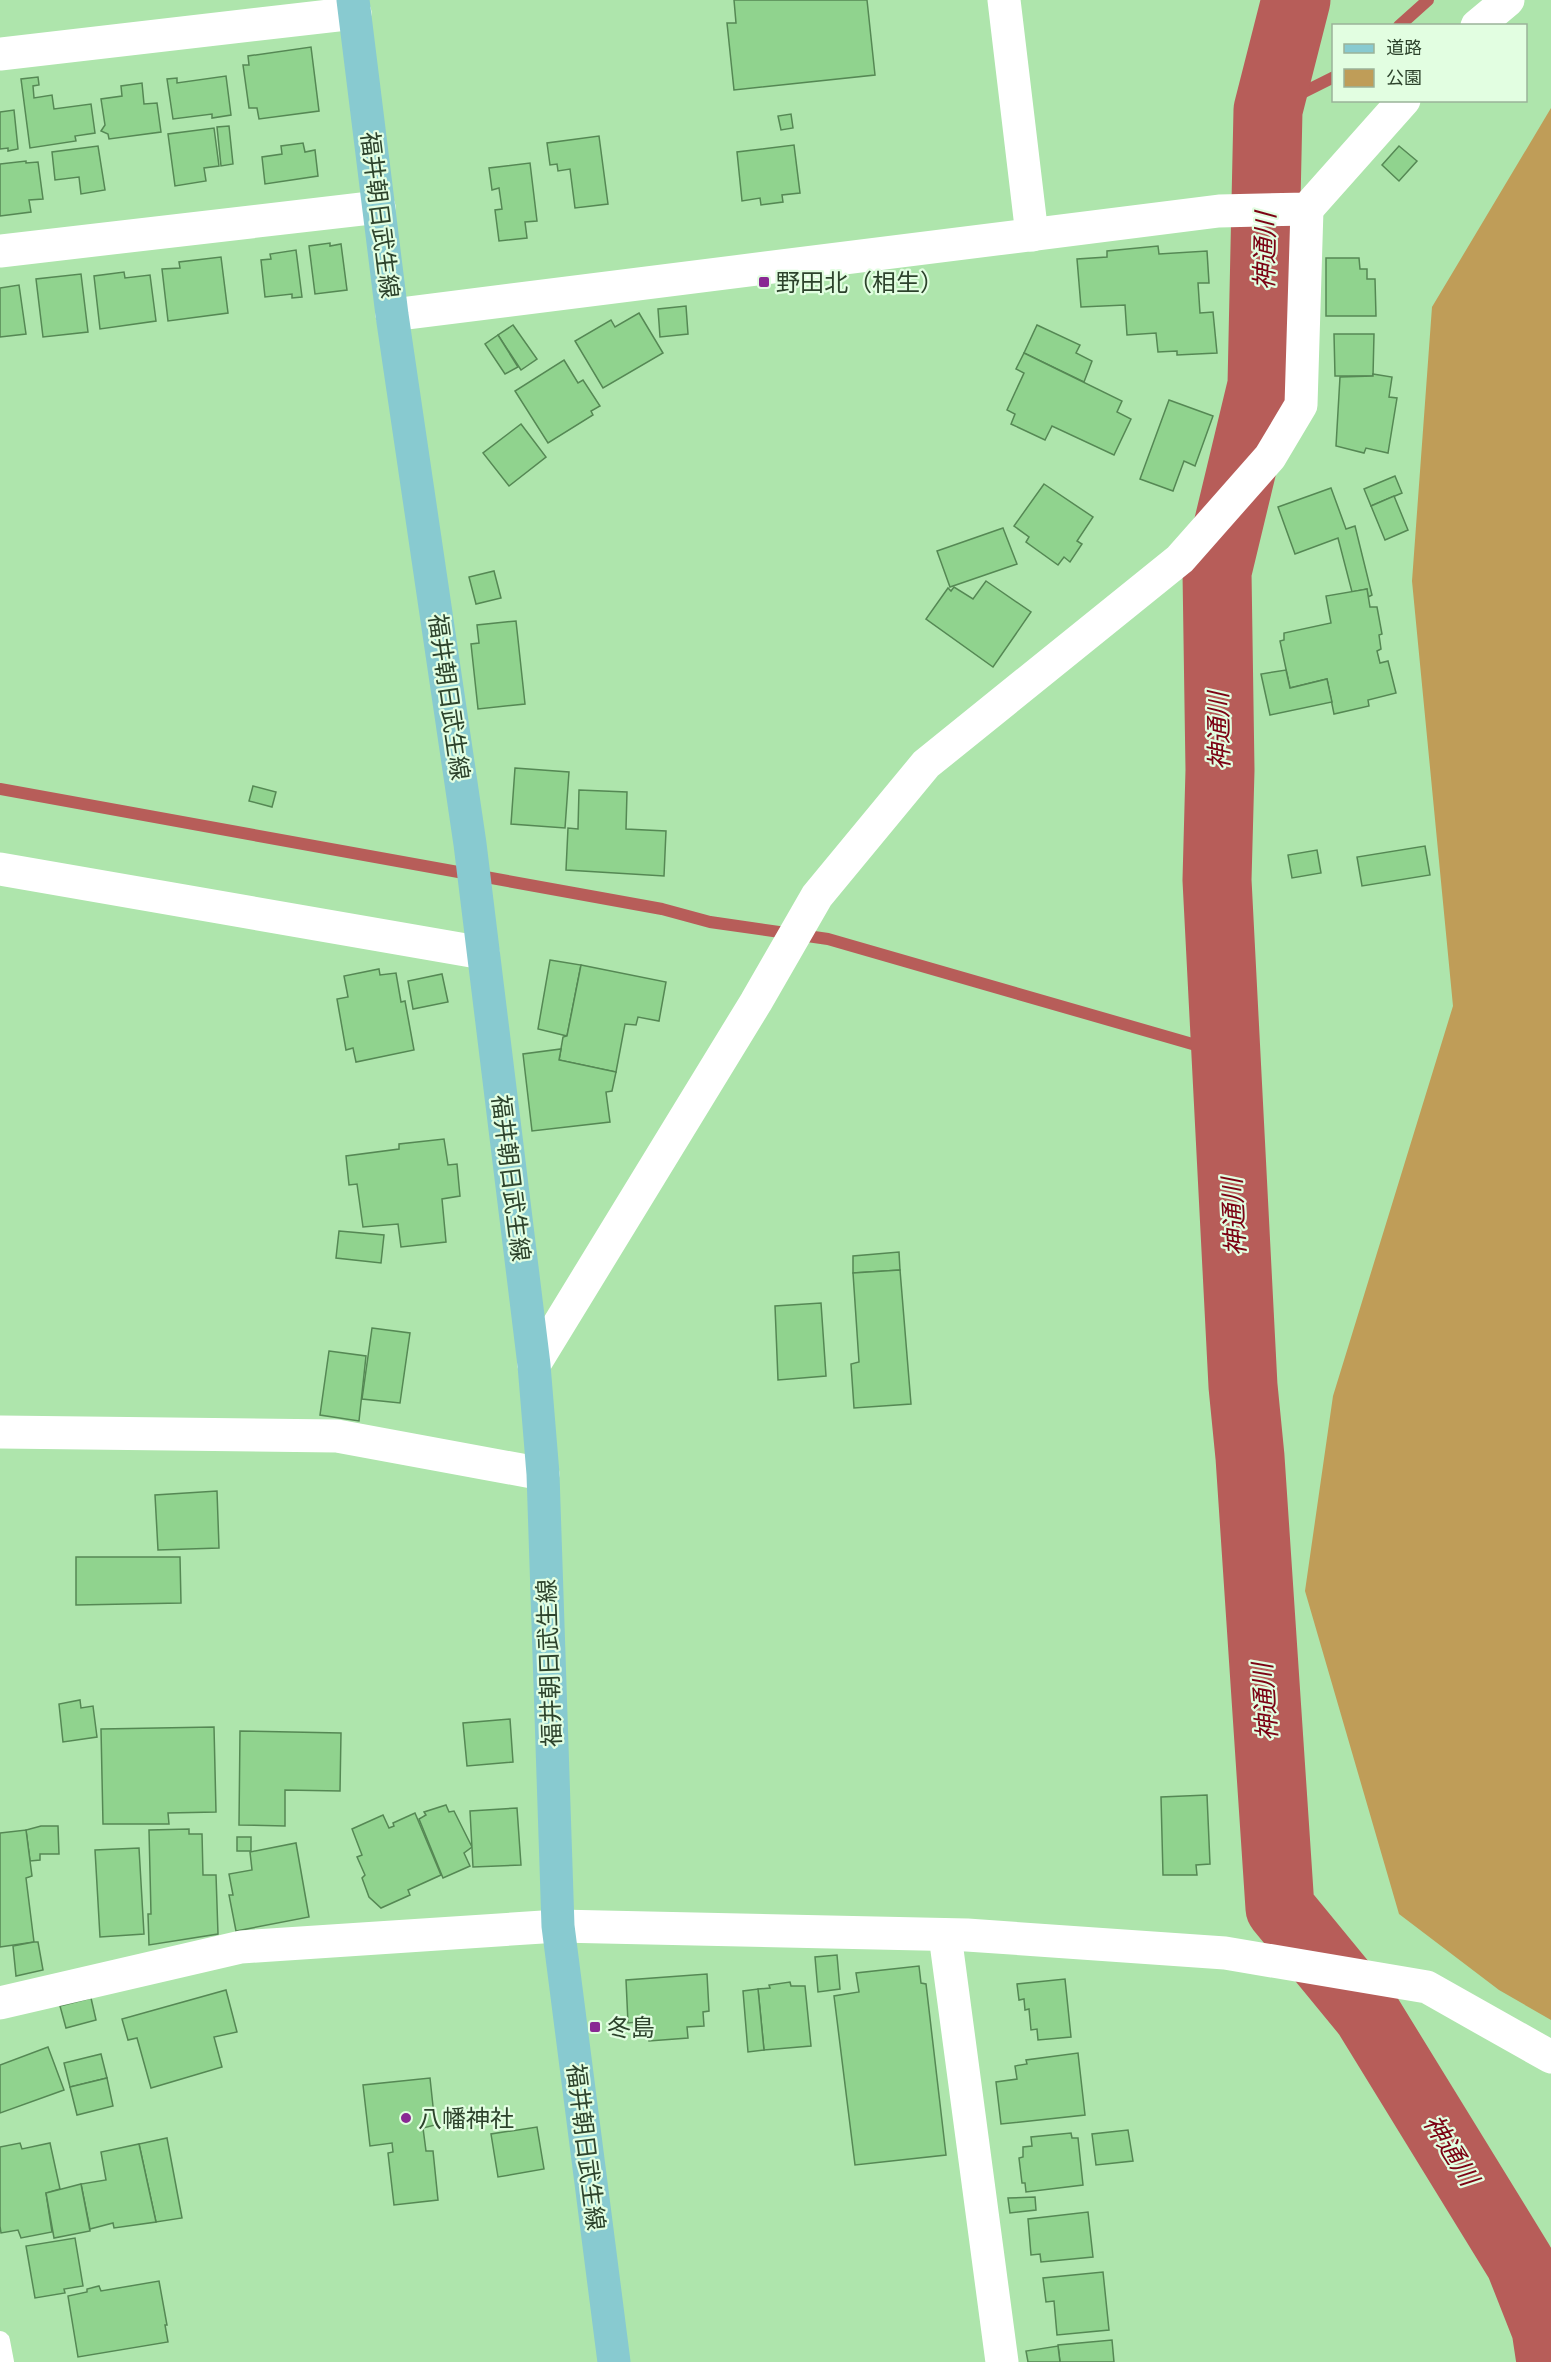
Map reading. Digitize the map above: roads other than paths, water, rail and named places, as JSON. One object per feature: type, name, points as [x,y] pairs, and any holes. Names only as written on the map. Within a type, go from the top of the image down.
[{"type":"main road","name":"福井朝日武生線","points":[[354,7],[392,315],[471,844],[534,1365],[543,1474],[558,1926],[614,2362]]},
{"type":"street","points":[[1004,0],[1032,235]]},
{"type":"street","points":[[1479,24],[1508,0]]},
{"type":"street","points":[[0,54],[354,7]]},
{"type":"street","points":[[534,1365],[756,1002],[817,896],[926,764],[1180,559],[1270,457],[1301,405],[1307,209],[1402,102]]},
{"type":"street","points":[[0,251],[379,207]]},
{"type":"street","points":[[392,315],[1218,211],[1307,209]]},
{"type":"street","points":[[0,869],[482,943]]},
{"type":"street","points":[[0,1432],[337,1436],[543,1474]]},
{"type":"street","points":[[0,2004],[241,1947],[558,1926],[945,1935],[1225,1953],[1427,1987],[1551,2057]]},
{"type":"street","points":[[945,1935],[1002,2362]]},
{"type":"lane","points":[[0,2341],[4,2362]]},
{"type":"waterway","name":"神通川","points":[[1296,0],[1268,110],[1262,385],[1217,572],[1220,770],[1217,880],[1243,1386],[1250,1457],[1280,1908],[1367,2014],[1520,2263],[1546,2329],[1551,2362]]},
{"type":"waterway","points":[[1401,24],[1428,0]]},
{"type":"waterway","points":[[1268,110],[1332,78]]},
{"type":"waterway","points":[[0,789],[662,909],[710,922],[828,939],[1227,1054]]},
{"type":"place","name":"野田北（相生）","points":[[764,282]]},
{"type":"place","name":"冬島","points":[[595,2027]]},
{"type":"place","name":"八幡神社","points":[[406,2118]]}]
